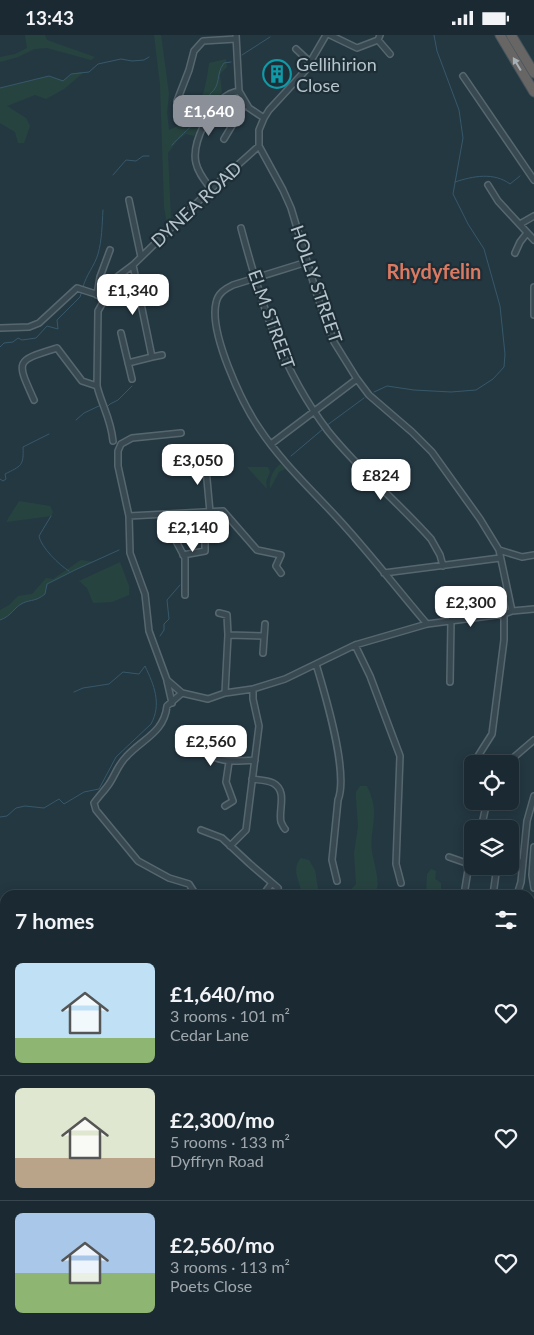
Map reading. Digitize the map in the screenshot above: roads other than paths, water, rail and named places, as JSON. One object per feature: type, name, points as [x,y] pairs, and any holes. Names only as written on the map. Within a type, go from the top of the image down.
[{"type":"highway","points":[[500,35],[534,92]]},
{"type":"highway","points":[[511,35],[534,73]]},
{"type":"street","points":[[203,35],[204,41]]},
{"type":"street","points":[[259,146],[259,130],[264,118],[269,110],[299,79],[328,35],[357,48],[379,37],[390,54]]},
{"type":"street","points":[[177,101],[194,51],[204,41],[236,37],[239,91],[245,104],[264,118]]},
{"type":"street","points":[[296,49],[310,63]]},
{"type":"street","points":[[463,76],[534,180]]},
{"type":"street","points":[[211,189],[198,170],[195,161],[196,142],[204,125],[218,105],[227,95],[239,91]]},
{"type":"street","points":[[224,139],[245,104]]},
{"type":"street","name":"DYNEA ROAD","points":[[113,441],[110,420],[97,386],[98,311],[117,277],[133,265],[211,189],[259,146]]},
{"type":"street","name":"HOLLY STREET","points":[[259,146],[291,208],[334,342],[369,395],[432,452],[460,489],[499,550],[512,611]]},
{"type":"street","points":[[488,185],[498,201],[534,240]]},
{"type":"street","points":[[129,200],[141,257]]},
{"type":"street","points":[[520,224],[534,216]]},
{"type":"street","name":"ELM STREET","points":[[242,228],[255,279],[270,326],[289,370],[329,431],[352,458],[431,539],[440,555],[443,566]]},
{"type":"street","points":[[515,253],[527,233]]},
{"type":"street","points":[[97,295],[100,277],[110,251]]},
{"type":"street","points":[[307,262],[225,289],[220,294],[216,302],[215,311],[223,352],[248,411],[271,445],[352,535],[427,624]]},
{"type":"street","points":[[133,265],[152,357]]},
{"type":"street","points":[[534,287],[534,315]]},
{"type":"street","points":[[0,328],[29,327],[39,323],[77,288],[105,297]]},
{"type":"street","points":[[121,333],[132,379]]},
{"type":"street","points":[[34,400],[22,373],[22,366],[32,356],[57,348],[82,381],[97,386]]},
{"type":"street","points":[[128,363],[162,355]]},
{"type":"street","points":[[271,445],[357,379]]},
{"type":"street","points":[[172,703],[167,681],[148,631],[145,594],[130,553],[129,516],[118,466],[118,451],[121,444],[132,438],[181,433]]},
{"type":"street","points":[[205,458],[210,512]]},
{"type":"street","points":[[129,516],[223,511],[257,550],[281,555],[276,565],[281,573]]},
{"type":"street","points":[[175,514],[176,541],[183,555],[185,595]]},
{"type":"street","points":[[183,555],[205,551],[205,536]]},
{"type":"street","points":[[499,550],[522,557],[534,555]]},
{"type":"street","points":[[384,573],[500,558]]},
{"type":"street","points":[[167,681],[182,693],[208,699],[225,693],[253,689],[285,679],[355,645],[427,624],[534,609]]},
{"type":"street","points":[[219,613],[227,615],[228,635],[225,693]]},
{"type":"street","points":[[479,755],[492,734],[504,640],[504,614]]},
{"type":"street","points":[[450,682],[452,620]]},
{"type":"street","points":[[263,653],[265,624]]},
{"type":"street","points":[[228,635],[264,636]]},
{"type":"street","points":[[355,645],[370,676],[400,756],[396,864],[401,883]]},
{"type":"street","points":[[316,664],[326,696],[340,767],[341,792],[338,800],[332,860],[337,881]]},
{"type":"street","points":[[230,846],[246,830],[259,726],[253,699],[253,689]]},
{"type":"street","points":[[182,693],[167,706],[166,715],[161,726],[126,757],[116,770],[110,783],[94,803],[96,810],[138,861],[169,878],[189,884],[193,890]]},
{"type":"street","points":[[187,738],[190,731],[204,751],[216,758],[229,762],[255,760]]},
{"type":"street","points":[[516,755],[534,739]]},
{"type":"street","points":[[226,806],[233,801],[226,782],[229,762]]},
{"type":"street","points":[[252,779],[272,783],[277,787],[283,806],[280,820],[285,829]]},
{"type":"street","points":[[519,890],[527,821],[534,795]]},
{"type":"street","points":[[201,830],[222,837],[278,888]]},
{"type":"street","points":[[534,847],[532,875],[534,888]]},
{"type":"street","points":[[449,857],[464,861]]},
{"type":"street","points":[[465,890],[468,875]]},
{"type":"street","points":[[494,890],[496,875]]},
{"type":"street","points":[[267,890],[272,883]]},
{"type":"waterway","points":[[374,392],[387,386],[451,392],[476,390],[493,379],[504,367],[505,354],[500,306],[484,249],[468,224],[453,194],[463,138],[459,110],[437,51],[434,35]]},
{"type":"waterway","points":[[242,55],[270,37]]},
{"type":"waterway","points":[[0,88],[49,76],[63,81],[71,74],[89,72],[98,64],[121,59],[132,61],[144,60],[149,57]]},
{"type":"waterway","points":[[172,145],[201,116],[210,94],[216,87],[221,67],[224,63],[231,62]]},
{"type":"waterway","points":[[113,175],[126,160],[136,161],[143,156],[149,156]]},
{"type":"waterway","points":[[455,182],[483,176],[504,180],[510,184],[520,176]]},
{"type":"waterway","points":[[83,287],[98,254],[103,210]]},
{"type":"waterway","points":[[0,347],[4,343],[13,342],[18,338],[22,340],[36,338],[47,326],[58,329],[57,320],[80,297],[82,291]]},
{"type":"waterway","points":[[107,407],[118,400],[132,386]]},
{"type":"waterway","points":[[326,426],[364,398]]},
{"type":"waterway","points":[[76,420],[84,413],[101,405]]},
{"type":"waterway","points":[[291,456],[323,429]]},
{"type":"waterway","points":[[0,479],[3,481],[6,479],[5,474],[20,465],[23,458],[23,447],[49,434]]},
{"type":"waterway","points":[[51,516],[39,536],[40,540],[60,565],[69,571]]},
{"type":"waterway","points":[[0,620],[20,605],[45,594],[47,584],[119,550]]},
{"type":"waterway","points":[[160,636],[164,630],[164,624],[169,619],[167,600],[180,585]]},
{"type":"waterway","points":[[0,817],[7,816],[16,808],[25,806],[44,808],[59,799],[64,804],[84,792],[99,789],[116,757],[151,724],[154,717],[156,695],[145,666],[139,674],[123,672],[109,684],[83,688],[74,692]]},
{"type":"place","name":"Gellihirion Close","points":[[277,74]]},
{"type":"district","name":"Rhydyfelin","points":[[434,271]]}]
